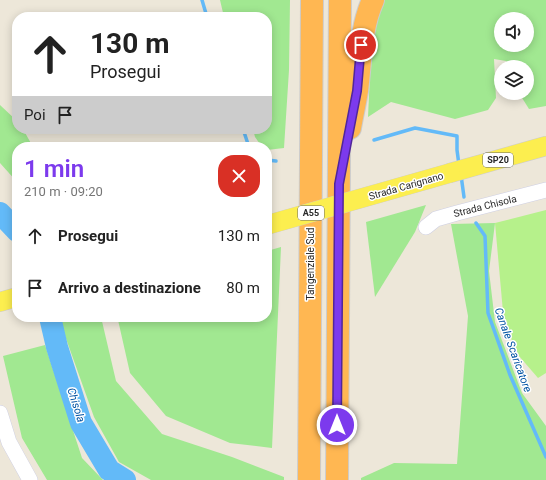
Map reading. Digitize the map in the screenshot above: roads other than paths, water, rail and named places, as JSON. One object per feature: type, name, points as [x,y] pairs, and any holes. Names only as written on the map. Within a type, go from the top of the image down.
[{"type":"highway","name":"Tangenziale Sud","points":[[309,480],[312,0]]},
{"type":"highway","name":"A55","points":[[337,480],[340,0]]},
{"type":"highway","points":[[339,184],[357,91],[359,59],[364,32],[373,0]]},
{"type":"main road","name":"Strada Carignano","points":[[272,225],[546,146]]},
{"type":"main road","points":[[0,302],[12,298]]},
{"type":"street","name":"Strada Chisola","points":[[426,227],[436,219],[546,190]]},
{"type":"street","points":[[0,414],[9,442],[30,480]]},
{"type":"waterway","name":"Canale Scaricatore","points":[[202,0],[206,12]]},
{"type":"waterway","name":"Canale Scaricatore","points":[[374,140],[415,128],[457,136],[459,165]]},
{"type":"waterway","name":"Canale Scaricatore","points":[[245,134],[247,142]]},
{"type":"waterway","name":"Canale Scaricatore","points":[[272,161],[276,161]]},
{"type":"waterway","name":"Canale Scaricatore","points":[[461,175],[464,197]]},
{"type":"waterway","name":"Chisola","points":[[0,213],[12,226]]},
{"type":"waterway","name":"Canale Scaricatore","points":[[476,223],[485,236],[488,313],[510,375],[546,457]]},
{"type":"waterway","name":"Chisola","points":[[51,322],[57,347],[81,423],[109,470],[125,480]]}]
